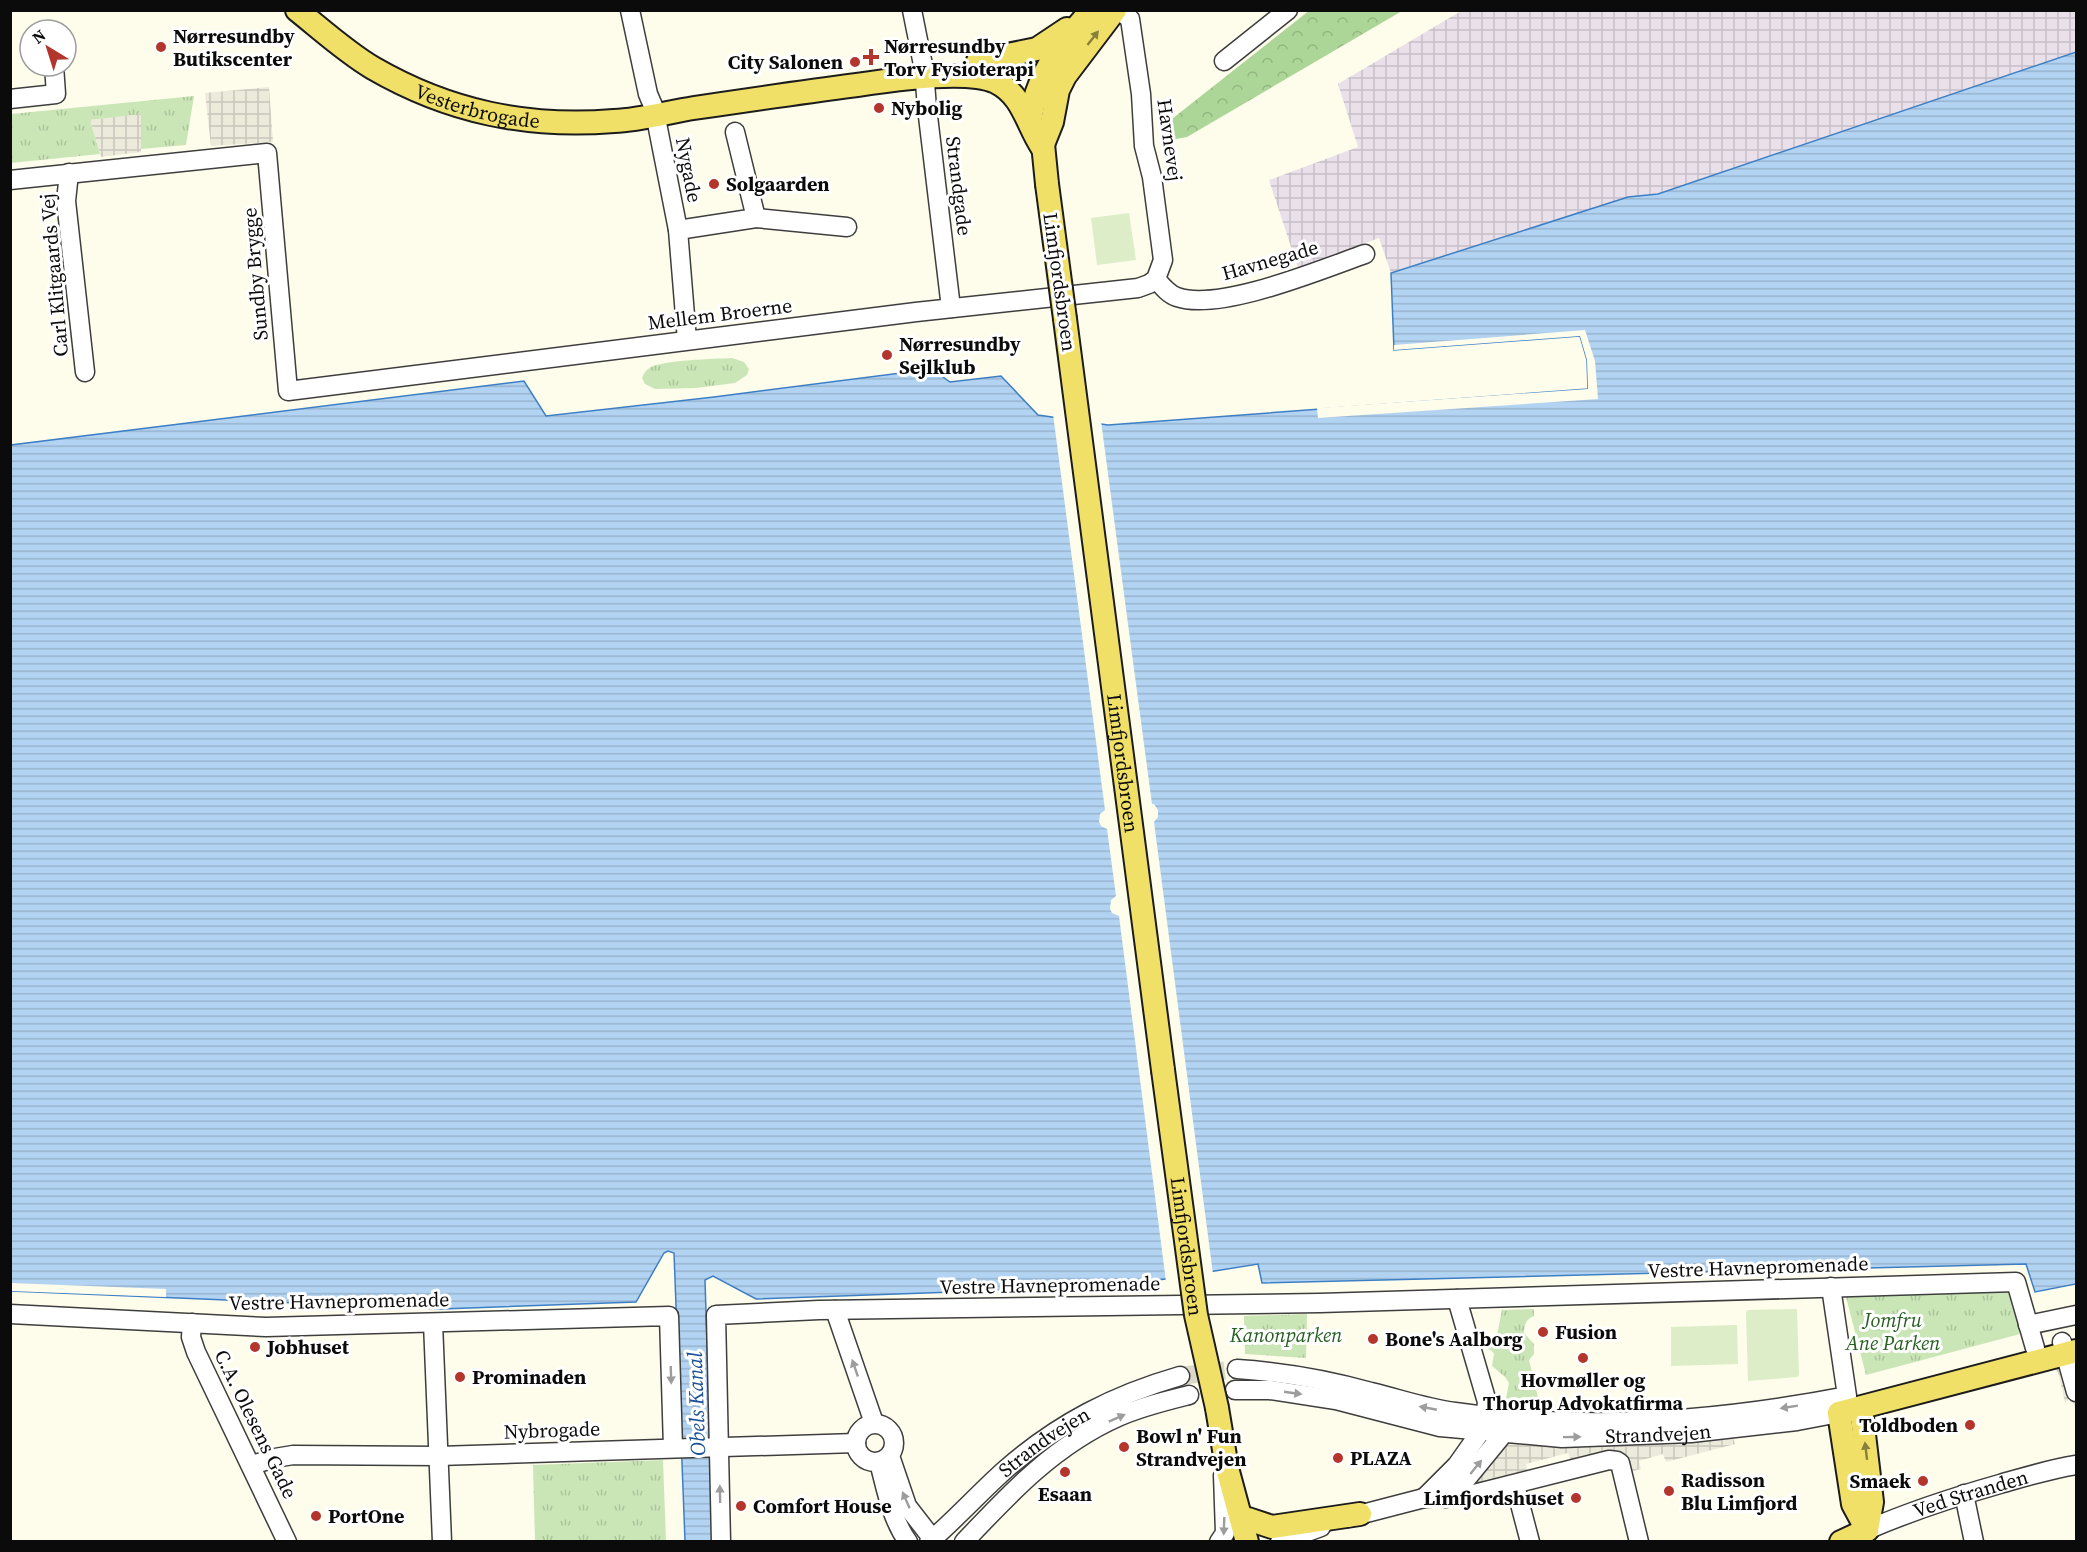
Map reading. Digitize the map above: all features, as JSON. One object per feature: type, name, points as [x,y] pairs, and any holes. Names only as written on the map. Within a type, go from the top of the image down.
[{"type":"main road","name":"Vesterbrogade","points":[[297,10],[372,68],[417,90],[464,108],[508,119],[566,124],[616,121],[655,111]]},
{"type":"main road","name":"Vesterbrogade","points":[[317,10],[379,56],[422,80],[469,98],[510,107],[566,112],[684,109],[889,80],[924,74],[955,62],[978,61],[992,64],[1014,76],[1024,85],[1033,99]]},
{"type":"main road","points":[[1042,148],[1052,122],[1058,90],[1065,76],[1117,10]]},
{"type":"main road","points":[[978,61],[1037,49],[1050,42],[1090,11]]},
{"type":"main road","points":[[1030,122],[1033,99],[1048,66],[1090,11]]},
{"type":"main road","name":"Vesterbrogade","points":[[924,74],[971,76],[995,82],[1010,92],[1030,122]]},
{"type":"main road","points":[[1033,99],[1040,125],[1042,148]]},
{"type":"main road","name":"Limfjordsbroen","points":[[1030,122],[1034,136],[1042,148],[1196,1315],[1247,1531],[1256,1542]]},
{"type":"main road","name":"Strandvejen","points":[[1849,1406],[2070,1346]]},
{"type":"main road","name":"Strandvejen","points":[[1849,1406],[2035,1348],[2070,1346]]},
{"type":"main road","points":[[1849,1406],[1872,1502],[1868,1530]]},
{"type":"main road","points":[[1247,1531],[1360,1514]]},
{"type":"main road","name":"Ved Stranden","points":[[1840,1542],[1868,1530]]},
{"type":"street","name":"Nygade","points":[[630,10],[648,94],[655,111],[678,230],[687,340]]},
{"type":"street","name":"Strandgade","points":[[912,10],[924,74],[951,308]]},
{"type":"street","name":"Havnevej","points":[[1117,10],[1130,19],[1144,146],[1152,177],[1163,260],[1156,279]]},
{"type":"street","points":[[1224,61],[1288,10]]},
{"type":"street","points":[[10,99],[56,94],[55,78]]},
{"type":"street","points":[[735,132],[756,218]]},
{"type":"street","name":"Carl Klitgaards Vej","points":[[10,180],[267,153]]},
{"type":"street","name":"Sundby Brygge","points":[[267,153],[288,391]]},
{"type":"street","name":"Carl Klitgaards Vej","points":[[69,173],[66,201],[85,372]]},
{"type":"street","points":[[678,230],[756,218],[847,227]]},
{"type":"street","name":"Havnegade","points":[[1156,279],[1165,290],[1176,297],[1201,300],[1251,293],[1365,254]]},
{"type":"street","name":"Mellem Broerne","points":[[288,391],[951,308],[1138,288],[1156,279]]},
{"type":"street","name":"Vestre Havnepromenade","points":[[717,1447],[717,1315],[836,1310],[1457,1299],[2016,1282],[2028,1325]]},
{"type":"street","points":[[1831,1287],[1849,1406]]},
{"type":"street","points":[[1424,1498],[1449,1474],[1484,1424],[1487,1402],[1457,1299]]},
{"type":"street","points":[[836,1310],[874,1423]]},
{"type":"street","name":"Vestre Havnepromenade","points":[[10,1314],[266,1327],[669,1316],[676,1448]]},
{"type":"street","points":[[2035,1348],[2028,1325],[2076,1315]]},
{"type":"street","name":"C.A. Olesens Gade","points":[[192,1323],[191,1337],[196,1352],[288,1542]]},
{"type":"street","points":[[433,1323],[442,1542]]},
{"type":"street","points":[[2070,1346],[2076,1392]]},
{"type":"street","name":"Strandvejen","points":[[1237,1369],[1304,1377],[1372,1392],[1484,1424],[1504,1433],[1562,1438],[1691,1433],[1797,1421],[1849,1406]]},
{"type":"street","name":"Strandvejen","points":[[932,1540],[1006,1469],[1068,1422],[1105,1403],[1152,1384],[1180,1376]]},
{"type":"street","name":"Strandvejen","points":[[1235,1390],[1270,1390],[1336,1400],[1440,1427],[1484,1424],[1639,1422],[1849,1406]]},
{"type":"street","name":"Strandvejen","points":[[964,1542],[1041,1465],[1073,1440],[1119,1416],[1189,1395]]},
{"type":"street","points":[[1219,1417],[1226,1533],[1219,1542]]},
{"type":"street","points":[[874,1423],[886,1426],[894,1437],[893,1450],[884,1459],[872,1462],[861,1456],[856,1443],[857,1435],[862,1429],[874,1423]]},
{"type":"street","points":[[1446,1498],[1459,1488],[1504,1433]]},
{"type":"street","name":"Nybrogade","points":[[252,1465],[293,1455],[439,1456],[856,1443]]},
{"type":"street","points":[[717,1447],[721,1542]]},
{"type":"street","points":[[884,1459],[908,1506],[932,1540]]},
{"type":"street","points":[[884,1459],[894,1514],[899,1529],[908,1542]]},
{"type":"street","points":[[1280,1542],[1360,1514],[1424,1498],[1470,1495],[1609,1460],[1620,1463],[1639,1542]]},
{"type":"street","name":"Ved Stranden","points":[[1868,1530],[1915,1510],[1964,1494],[2076,1465]]},
{"type":"street","points":[[1515,1485],[1530,1542]]},
{"type":"street","points":[[1964,1494],[1974,1542]]},
{"type":"street","points":[[985,1542],[984,1533],[988,1517]]},
{"type":"shaded area","points":[[1461,11],[2076,11],[2076,52],[1658,194],[1628,197],[1391,273],[1379,238],[1298,268],[1269,180],[1358,147],[1338,84]]},
{"type":"shaded area","points":[[269,87],[273,142],[211,146],[205,93]]},
{"type":"shaded area","points":[[141,114],[141,152],[101,157],[90,120]]},
{"type":"shaded area","points":[[2076,1360],[2076,1410],[2069,1395],[2065,1403],[2058,1372],[2054,1365]]},
{"type":"shaded area","points":[[1733,1437],[1735,1444],[1666,1462],[1663,1454],[1639,1461],[1641,1469],[1629,1472],[1572,1463],[1568,1453],[1526,1464],[1528,1473],[1466,1489],[1507,1443]]},
{"type":"green space","points":[[1310,10],[1402,11],[1187,137],[1165,141],[1163,126]]},
{"type":"green space","points":[[194,96],[186,145],[141,149],[141,115],[90,120],[100,154],[11,163],[11,114]]},
{"type":"green space","points":[[1129,213],[1136,260],[1097,265],[1091,218]]},
{"type":"green space","points":[[732,358],[744,362],[749,369],[747,375],[735,383],[696,388],[655,389],[645,384],[642,378],[651,367],[667,363]]},
{"type":"green space","name":"Jomfru Ane Parken","points":[[2008,1292],[2020,1334],[1866,1375],[1846,1297]]},
{"type":"green space","points":[[1534,1309],[1534,1316],[1526,1323],[1524,1333],[1534,1344],[1534,1354],[1529,1360],[1540,1406],[1505,1403],[1509,1383],[1492,1366],[1494,1354],[1491,1350],[1481,1348],[1479,1337],[1497,1335],[1502,1310]]},
{"type":"green space","points":[[1797,1309],[1799,1375],[1748,1381],[1746,1312],[1748,1310]]},
{"type":"green space","name":"Kanonparken","points":[[1307,1314],[1306,1358],[1245,1354],[1244,1316]]},
{"type":"green space","points":[[1737,1325],[1738,1364],[1671,1366],[1671,1327]]},
{"type":"green space","points":[[663,1460],[666,1541],[535,1541],[533,1465]]},
{"type":"water","name":"Obels Kanal","points":[[2076,52],[2076,1284],[2035,1292],[2026,1264],[1262,1283],[1258,1264],[1122,1286],[756,1299],[713,1276],[705,1280],[713,1542],[685,1541],[674,1253],[668,1251],[664,1253],[636,1302],[442,1309],[11,1291],[11,445],[524,381],[546,416],[932,369],[950,382],[1001,376],[1038,415],[1108,425],[1588,389],[1587,360],[1580,336],[1394,350],[1391,273],[1628,197],[1658,194]]},
{"type":"pier","points":[[1585,330],[1595,361],[1598,399],[1318,418],[1317,408],[1588,389],[1587,360],[1580,336],[1394,350],[1394,345]]},
{"type":"pier","points":[[1053,414],[1101,421],[1152,804],[1158,810],[1158,817],[1154,822],[1213,1274],[1166,1282],[1119,916],[1112,913],[1110,909],[1111,900],[1116,896],[1107,829],[1099,822],[1100,814],[1105,810]]},
{"type":"pier","points":[[11,1283],[166,1289],[166,1297],[11,1291]]},
{"type":"tunnel","points":[[1180,1376],[1237,1369]]},
{"type":"place","name":"Nørresundby Butikscenter","points":[[161,47]]},
{"type":"place","name":"Nørresundby Torv Fysioterapi","points":[[871,57]]},
{"type":"place","name":"City Salonen","points":[[855,62]]},
{"type":"place","name":"Nybolig","points":[[879,108]]},
{"type":"place","name":"Solgaarden","points":[[714,184]]},
{"type":"place","name":"Nørresundby Sejlklub","points":[[887,355]]},
{"type":"place","name":"Fusion","points":[[1543,1332]]},
{"type":"place","name":"Bone's Aalborg","points":[[1373,1339]]},
{"type":"place","name":"Jobhuset","points":[[255,1347]]},
{"type":"place","name":"Hovmøller og Thorup Advokatfirma","points":[[1583,1358]]},
{"type":"place","name":"Prominaden","points":[[460,1377]]},
{"type":"place","name":"Toldboden","points":[[1970,1425]]},
{"type":"place","name":"Bowl n' Fun Strandvejen","points":[[1124,1447]]},
{"type":"place","name":"PLAZA","points":[[1338,1458]]},
{"type":"place","name":"Esaan","points":[[1065,1472]]},
{"type":"place","name":"Smaek","points":[[1923,1481]]},
{"type":"place","name":"Radisson Blu Limfjord","points":[[1669,1491]]},
{"type":"place","name":"Limfjordshuset","points":[[1576,1498]]},
{"type":"place","name":"Comfort House","points":[[741,1506]]},
{"type":"place","name":"PortOne","points":[[316,1516]]}]
